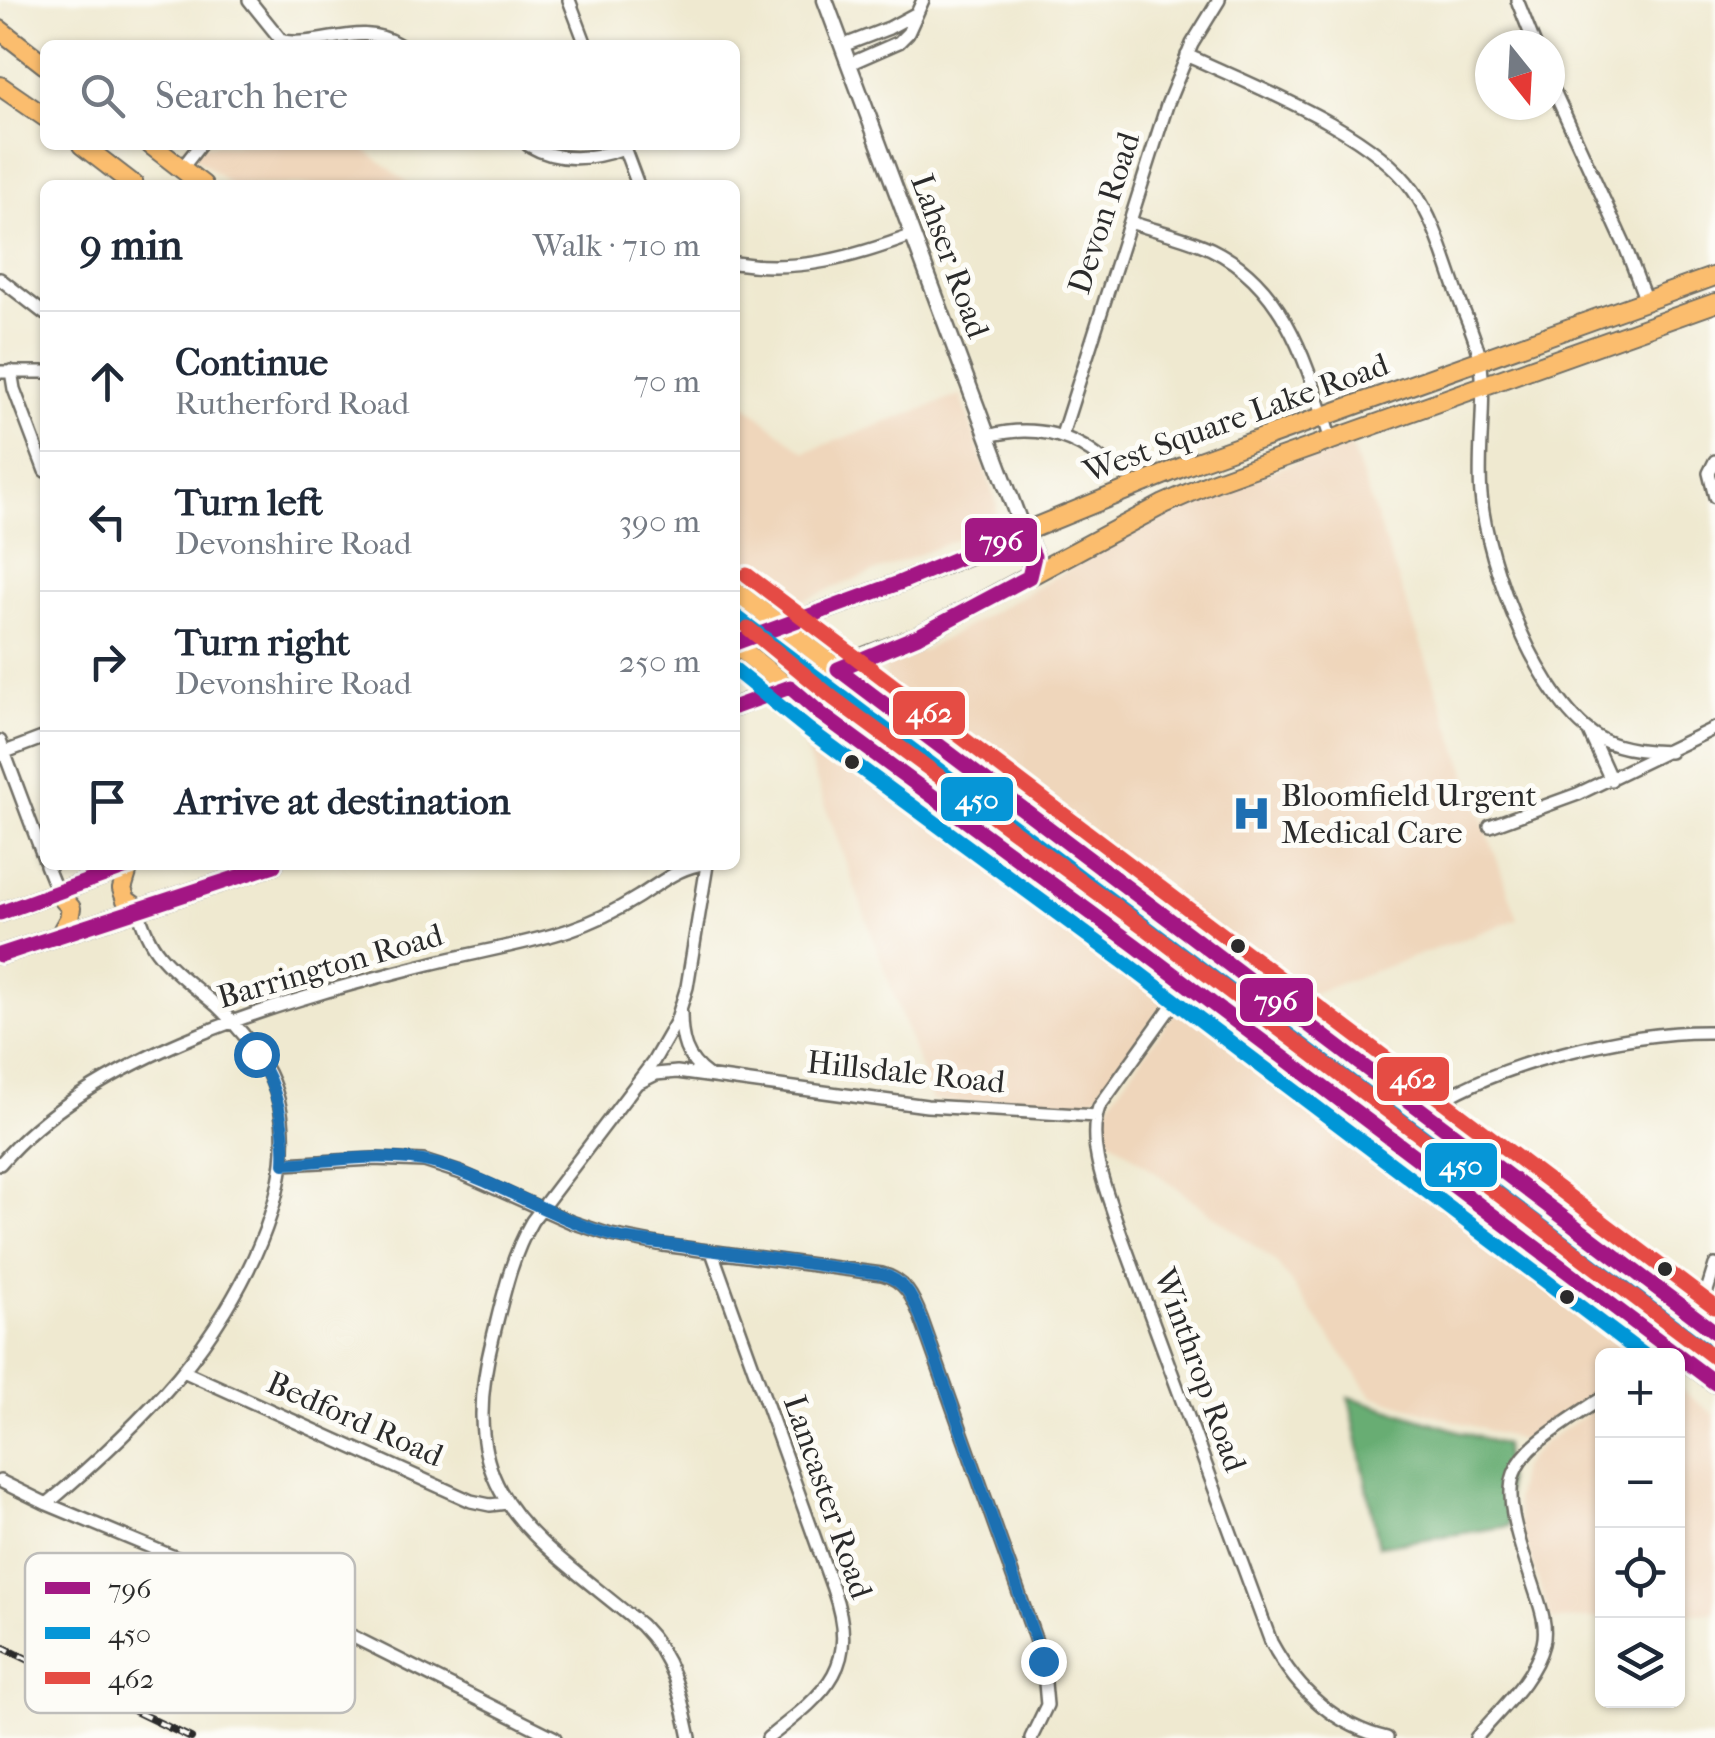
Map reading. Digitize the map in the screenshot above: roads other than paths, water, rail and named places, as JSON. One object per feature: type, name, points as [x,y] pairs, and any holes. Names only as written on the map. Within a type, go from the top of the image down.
[{"type":"main road","points":[[0,30],[40,60]]},
{"type":"main road","points":[[0,86],[40,113]]},
{"type":"main road","points":[[88,150],[128,180]]},
{"type":"main road","points":[[155,150],[179,177]]},
{"type":"main road","name":"West Square Lake Road","points":[[740,642],[900,583],[1161,474],[1715,276]]},
{"type":"main road","name":"West Square Lake Road","points":[[740,705],[918,636],[1185,494],[1715,303]]},
{"type":"main road","points":[[1023,532],[1034,556],[1029,577]]},
{"type":"main road","points":[[740,595],[1715,1332]]},
{"type":"main road","points":[[740,648],[1449,1183],[1658,1348]]},
{"type":"main road","points":[[836,723],[874,732],[970,807],[980,807],[989,797],[985,780]]},
{"type":"main road","points":[[1028,867],[1032,849],[1050,846],[1124,902],[1160,911]]},
{"type":"main road","points":[[0,913],[119,870]]},
{"type":"main road","points":[[129,870],[122,889],[126,900],[136,908]]},
{"type":"main road","points":[[0,955],[258,870]]},
{"type":"main road","points":[[56,892],[70,908],[61,934]]},
{"type":"main road","points":[[1186,986],[1213,989],[1305,1060],[1321,1062],[1333,1042]]},
{"type":"main road","points":[[1449,1183],[1456,1165],[1471,1165],[1567,1236],[1613,1253]]},
{"type":"main road","points":[[1685,1349],[1715,1368]]},
{"type":"main road","points":[[1685,1366],[1715,1384]]},
{"type":"street","points":[[249,0],[278,40]]},
{"type":"street","points":[[570,0],[584,40]]},
{"type":"street","name":"Lahser Road","points":[[825,0],[1023,532]]},
{"type":"street","points":[[849,64],[899,42],[908,33],[923,0]]},
{"type":"street","name":"Devon Road","points":[[1062,435],[1167,105],[1187,56],[1219,0]]},
{"type":"street","points":[[1517,0],[1529,30]]},
{"type":"street","points":[[842,46],[914,14]]},
{"type":"street","points":[[324,40],[367,33],[390,40]]},
{"type":"street","points":[[1187,56],[1350,134],[1396,169],[1415,193],[1430,220],[1480,360],[1480,492],[1496,566],[1535,660],[1585,726],[1611,780]]},
{"type":"street","points":[[1565,115],[1646,301]]},
{"type":"street","points":[[179,177],[197,150]]},
{"type":"street","points":[[539,150],[572,159],[615,150]]},
{"type":"street","points":[[624,150],[636,180]]},
{"type":"street","points":[[1130,222],[1213,250],[1262,287],[1290,326],[1331,440]]},
{"type":"street","points":[[740,263],[782,266],[824,262],[913,234]]},
{"type":"street","points":[[0,279],[40,310]]},
{"type":"street","points":[[40,372],[5,371],[40,458]]},
{"type":"street","points":[[988,436],[1020,430],[1062,435],[1110,468]]},
{"type":"street","points":[[1715,462],[1708,473],[1715,497]]},
{"type":"street","points":[[1585,726],[1616,745],[1670,752]]},
{"type":"street","points":[[1490,826],[1611,780],[1715,728]]},
{"type":"street","points":[[40,738],[2,749],[40,847]]},
{"type":"street","points":[[48,870],[56,892]]},
{"type":"street","name":"Barrington Road","points":[[0,1164],[45,1123],[99,1085],[231,1022],[380,977],[564,932],[608,914],[683,870]]},
{"type":"street","points":[[706,870],[682,1008],[686,1049],[694,1064],[712,1077]]},
{"type":"street","points":[[47,1504],[86,1471],[183,1370],[216,1322],[251,1259],[284,1164],[284,1140],[274,1088],[263,1064],[231,1022],[160,955],[136,908]]},
{"type":"street","points":[[1096,1116],[1186,986]]},
{"type":"street","points":[[682,1008],[636,1085],[527,1230],[511,1266],[481,1393],[480,1418],[486,1452],[507,1504],[527,1530],[657,1642],[677,1680],[690,1738]]},
{"type":"street","points":[[1425,1111],[1465,1088],[1590,1046],[1630,1038],[1715,1032]]},
{"type":"street","name":"Hillsdale Road","points":[[636,1085],[660,1073],[927,1106],[1096,1116]]},
{"type":"street","name":"Winthrop Road","points":[[1096,1116],[1095,1143],[1116,1220],[1271,1642],[1295,1681],[1316,1703],[1356,1728],[1387,1738]]},
{"type":"street","points":[[284,1164],[373,1159],[424,1161],[622,1238],[882,1274],[899,1280],[910,1294],[1043,1661],[1047,1705],[1031,1738]]},
{"type":"street","name":"Lancaster Road","points":[[712,1252],[833,1589],[844,1634],[842,1658],[832,1677],[768,1738]]},
{"type":"street","points":[[1692,1314],[1706,1294],[1715,1265]]},
{"type":"street","name":"Bedford Road","points":[[183,1370],[470,1501],[507,1504]]},
{"type":"street","points":[[1476,1738],[1529,1673],[1544,1637],[1541,1609],[1511,1515],[1513,1473],[1532,1446],[1595,1403]]},
{"type":"street","points":[[0,1481],[165,1553]]},
{"type":"street","points":[[355,1638],[555,1738]]},
{"type":"railway","points":[[0,1646],[25,1658]]},
{"type":"railway","points":[[139,1713],[191,1738]]},
{"type":"place","name":"Bloomfield Urgent Medical Care","points":[[1251,813]]}]
